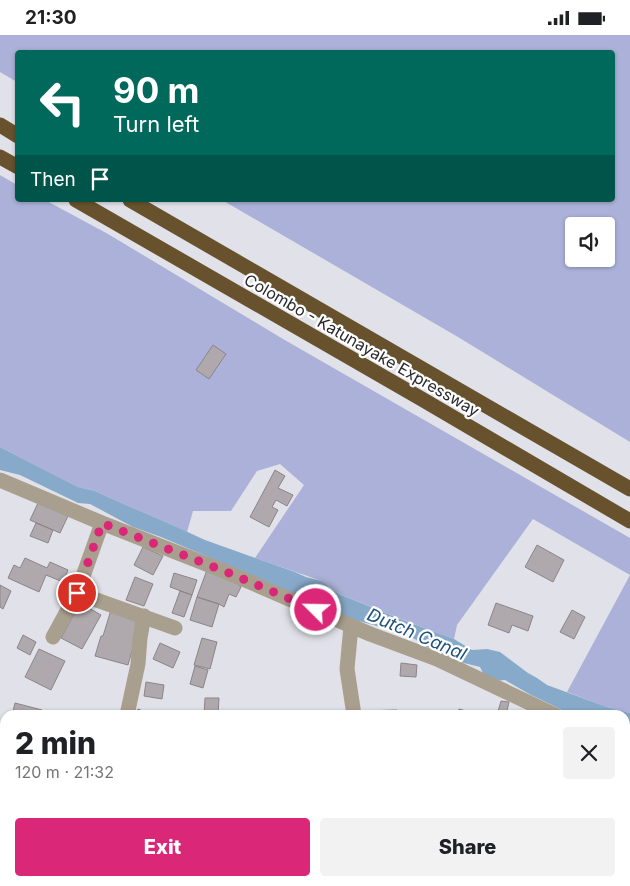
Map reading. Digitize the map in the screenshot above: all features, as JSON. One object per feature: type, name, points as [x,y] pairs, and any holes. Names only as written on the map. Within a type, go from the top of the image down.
[{"type":"highway","points":[[0,125],[15,133]]},
{"type":"highway","points":[[0,157],[15,165]]},
{"type":"highway","name":"Colombo - Katunayake Expressway","points":[[79,202],[630,521]]},
{"type":"highway","name":"Colombo - Katunayake Expressway","points":[[133,202],[630,489]]},
{"type":"street","points":[[0,480],[229,573],[370,634],[437,659],[544,710]]},
{"type":"street","points":[[53,637],[77,593],[102,523]]},
{"type":"street","points":[[77,593],[175,628]]},
{"type":"street","points":[[128,710],[138,665],[144,616]]},
{"type":"street","points":[[351,625],[347,669],[353,710]]},
{"type":"shaded area","points":[[0,35],[630,35],[630,442],[458,337],[225,202],[615,202],[615,50],[15,50],[15,81],[0,72]]},
{"type":"shaded area","points":[[0,175],[15,184],[15,202],[49,202],[108,234],[283,339],[630,538],[630,575],[533,519],[457,625],[454,639],[343,596],[322,581],[255,558],[304,485],[280,464],[257,471],[231,511],[193,511],[187,532],[95,491],[78,487],[0,447]]},
{"type":"shaded area","points":[[630,575],[630,710],[607,707],[567,692]]},
{"type":"water","name":"Dutch Canal","points":[[0,447],[78,487],[95,491],[205,540],[306,577],[322,581],[341,595],[454,639],[472,650],[487,649],[500,652],[547,685],[618,710],[562,710],[505,680],[495,681],[486,679],[480,667],[460,662],[446,654],[426,647],[415,639],[395,631],[348,618],[161,537],[133,527],[90,504],[78,503],[20,475],[0,470]]},
{"type":"building","points":[[213,345],[226,354],[209,379],[196,370]]},
{"type":"building","points":[[275,470],[285,476],[278,488],[293,495],[287,506],[276,500],[272,507],[278,510],[269,527],[250,517]]},
{"type":"building","points":[[38,503],[68,516],[60,533],[30,520]]},
{"type":"building","points":[[36,523],[53,530],[48,543],[30,536]]},
{"type":"building","points":[[537,545],[564,560],[553,582],[525,567]]},
{"type":"building","points":[[143,547],[163,556],[153,575],[134,565]]},
{"type":"building","points":[[25,558],[47,568],[50,562],[68,570],[63,582],[46,575],[39,592],[8,578],[14,565],[20,568]]},
{"type":"building","points":[[207,570],[234,581],[241,587],[236,597],[229,594],[224,607],[197,597]]},
{"type":"building","points":[[174,573],[197,580],[192,595],[170,587]]},
{"type":"building","points":[[135,577],[153,584],[144,606],[126,600]]},
{"type":"building","points":[[0,585],[11,591],[3,609],[0,607]]},
{"type":"building","points":[[180,591],[192,595],[184,617],[172,613]]},
{"type":"building","points":[[197,597],[219,604],[212,627],[190,620]]},
{"type":"building","points":[[80,603],[101,615],[82,649],[61,638]]},
{"type":"building","points":[[496,603],[533,616],[528,631],[512,625],[509,633],[488,625]]},
{"type":"building","points":[[111,610],[141,619],[128,665],[95,656]]},
{"type":"building","points":[[572,610],[585,617],[574,639],[560,632]]},
{"type":"building","points":[[23,635],[36,642],[30,655],[17,648]]},
{"type":"building","points":[[202,638],[217,642],[210,669],[194,665]]},
{"type":"building","points":[[160,643],[180,652],[173,668],[153,659]]},
{"type":"building","points":[[39,649],[65,661],[51,690],[25,677]]},
{"type":"building","points":[[401,663],[417,665],[416,677],[400,676]]},
{"type":"building","points":[[195,666],[208,670],[203,688],[190,684]]},
{"type":"building","points":[[146,682],[164,685],[162,699],[144,696]]},
{"type":"building","points":[[205,698],[219,698],[218,710],[204,710]]},
{"type":"building","points":[[501,701],[509,702],[507,710],[498,710]]},
{"type":"building","points":[[15,703],[42,710],[13,710]]},
{"type":"route","points":[[77,593],[102,523],[229,573],[316,610]]}]
